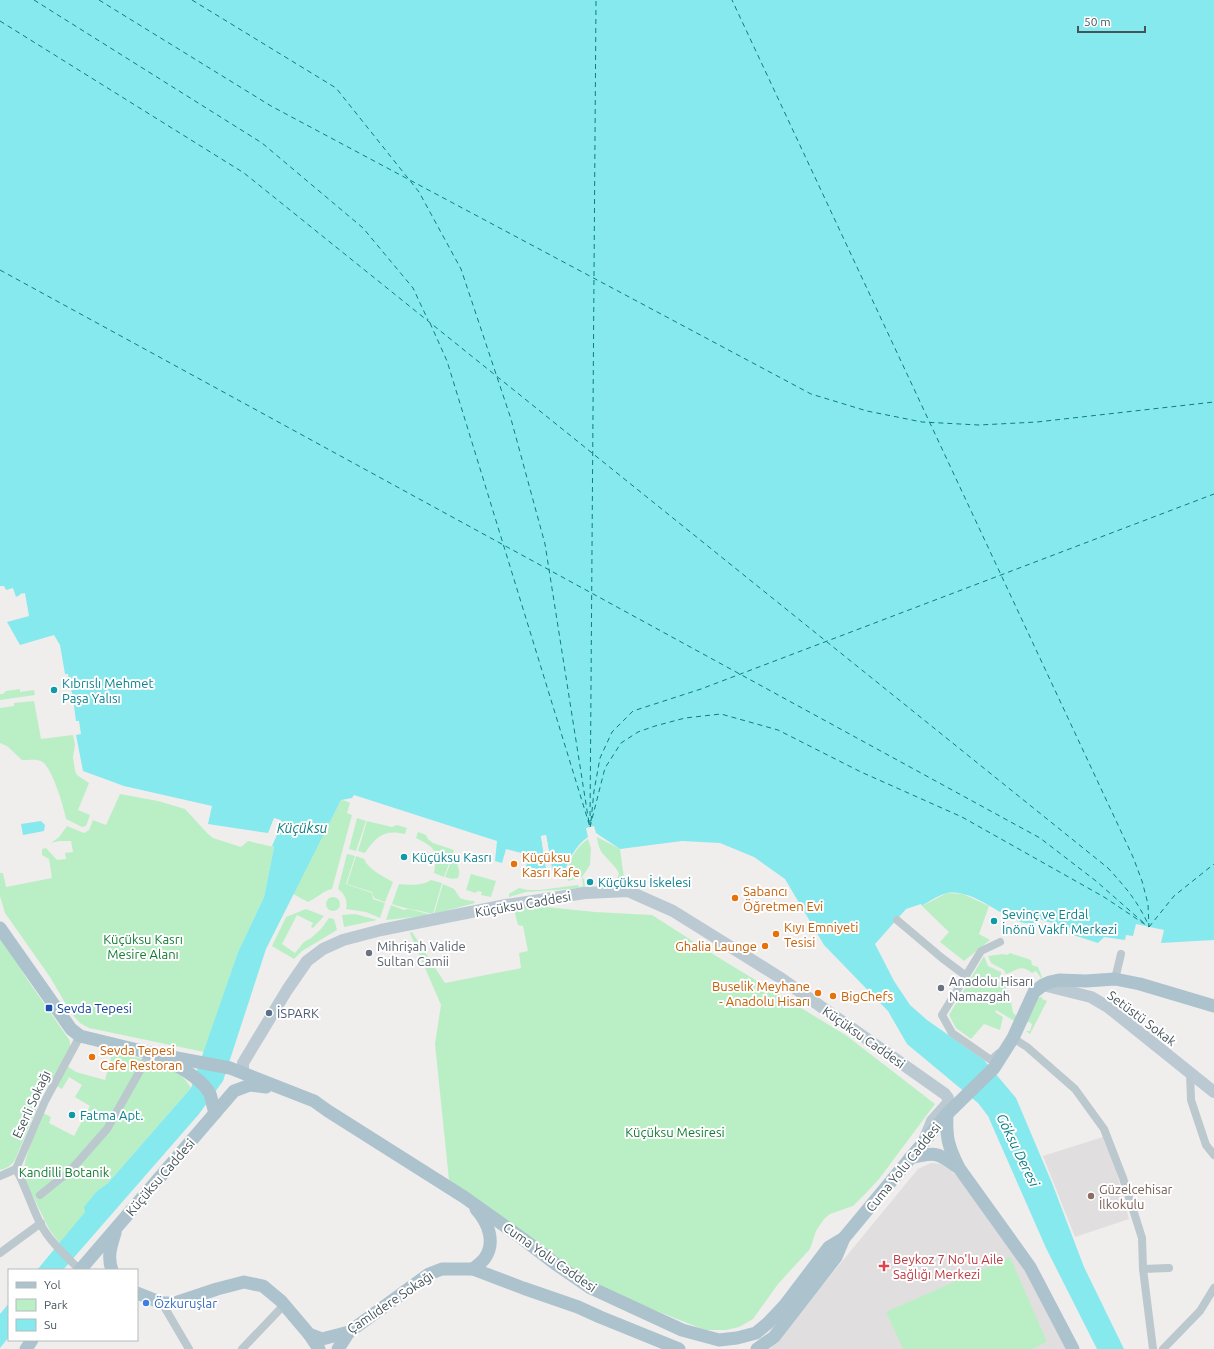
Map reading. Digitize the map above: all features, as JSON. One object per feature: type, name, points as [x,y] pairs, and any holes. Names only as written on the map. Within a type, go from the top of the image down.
[{"type":"main road","points":[[0,928],[72,1029],[80,1036],[153,1053],[188,1072],[206,1088],[210,1095],[214,1113]]},
{"type":"main road","points":[[1043,985],[1059,980],[1086,981],[1115,979],[1140,984],[1214,1006]]},
{"type":"main road","name":"Cuma Yolu Caddesi","points":[[763,1347],[774,1337],[836,1256],[844,1238],[924,1141],[947,1114],[994,1068],[1013,1038],[1034,992],[1043,985]]},
{"type":"main road","name":"Cuma Yolu Caddesi","points":[[153,1053],[230,1068],[243,1068],[314,1101],[335,1116],[464,1197],[557,1265],[589,1286],[682,1330],[719,1340],[737,1338],[756,1333],[785,1305],[829,1247],[844,1238]]},
{"type":"main road","name":"Küçüksu Caddesi","points":[[78,1267],[118,1226],[234,1091],[250,1085],[267,1087],[297,1094]]},
{"type":"main road","points":[[947,1114],[946,1136],[951,1153],[959,1168],[1030,1267],[1073,1349]]},
{"type":"main road","points":[[910,1158],[929,1153],[944,1156],[959,1168]]},
{"type":"main road","points":[[464,1197],[483,1217],[490,1232],[489,1249],[484,1259],[473,1269]]},
{"type":"main road","points":[[112,1269],[109,1251],[118,1226]]},
{"type":"main road","name":"Çamlıdere Sokağı","points":[[309,1334],[322,1339],[349,1332],[428,1274],[442,1269],[473,1269]]},
{"type":"main road","name":"Cuma Yolu Caddesi","points":[[473,1269],[578,1307],[673,1348]]},
{"type":"main road","points":[[138,1293],[162,1303],[175,1303],[244,1282],[263,1286],[284,1305],[309,1334],[319,1349]]},
{"type":"main road","points":[[578,1307],[578,1298],[582,1290],[589,1286]]},
{"type":"main road","points":[[338,1349],[349,1332]]},
{"type":"main road","points":[[756,1333],[764,1336],[763,1347]]},
{"type":"street","name":"Küçüksu Caddesi","points":[[243,1068],[287,990],[307,961],[323,949],[343,940],[381,930],[506,905],[585,893],[628,891],[674,911],[779,977],[945,1094],[948,1098],[948,1103],[932,1121],[924,1141]]},
{"type":"street","points":[[898,920],[942,958],[966,976]]},
{"type":"street","points":[[1000,942],[981,951],[942,1015],[952,1033],[991,1060],[1000,1052],[1006,1051]]},
{"type":"street","points":[[1115,979],[1121,954]]},
{"type":"street","name":"Setüstü Sokak","points":[[1043,985],[1091,997],[1108,1007],[1214,1092]]},
{"type":"street","name":"Eserli Sokağı","points":[[16,1169],[48,1095],[80,1036]]},
{"type":"street","points":[[1013,1038],[1027,1047],[1075,1089],[1104,1129],[1123,1178],[1142,1238],[1143,1269],[1153,1349]]},
{"type":"street","points":[[40,1195],[70,1171],[107,1129],[153,1053]]},
{"type":"street","points":[[1190,1072],[1191,1100],[1206,1145],[1214,1155]]},
{"type":"street","points":[[0,1176],[16,1169],[41,1223],[57,1246],[78,1267]]},
{"type":"street","points":[[0,1253],[41,1223]]},
{"type":"street","points":[[1143,1269],[1169,1268]]},
{"type":"street","points":[[1163,1349],[1200,1311],[1214,1288]]},
{"type":"street","points":[[162,1303],[189,1349]]},
{"type":"street","points":[[242,1349],[284,1305]]},
{"type":"shaded area","name":"Güzelcehisar İlkokulu","points":[[1103,1137],[1117,1174],[1129,1219],[1075,1237],[1043,1156]]},
{"type":"shaded area","points":[[931,1163],[943,1164],[961,1179],[1020,1262],[1066,1349],[770,1349],[918,1169]]},
{"type":"green space","points":[[20,689],[20,692],[34,690],[35,695],[0,700],[0,694],[3,694],[6,691]]},
{"type":"green space","points":[[34,701],[41,739],[73,735],[75,745],[73,757],[75,771],[77,775],[89,783],[78,810],[90,815],[86,826],[82,827],[66,819],[57,788],[45,764],[39,760],[22,760],[7,746],[0,743],[0,708],[14,706],[14,703]]},
{"type":"green space","name":"Küçüksu Kasrı Mesire Alanı","points":[[120,794],[158,801],[185,809],[213,838],[241,847],[248,841],[274,847],[264,897],[238,952],[204,1052],[89,1028],[80,1023],[71,1013],[50,977],[5,913],[0,896],[0,873],[3,873],[6,887],[52,878],[49,859],[42,855],[42,849],[46,848],[57,860],[66,859],[65,853],[73,852],[71,841],[51,843],[59,837],[67,826],[84,833],[89,830],[93,820],[106,825]]},
{"type":"green space","points":[[341,800],[350,803],[347,813],[352,815],[332,889],[323,892],[308,902],[293,894]]},
{"type":"green space","points":[[357,818],[366,821],[356,851],[349,849]]},
{"type":"green space","points":[[367,821],[392,827],[397,825],[407,828],[405,834],[392,832],[382,835],[373,842],[365,853],[358,851]]},
{"type":"green space","points":[[418,832],[426,835],[433,843],[454,850],[444,877],[434,873],[436,859],[434,851],[428,844],[416,838]]},
{"type":"green space","points":[[597,837],[620,849],[624,878],[615,885],[599,886],[611,882],[618,877],[619,873],[601,851]]},
{"type":"green space","points":[[588,839],[591,848],[590,865],[582,877],[568,881],[567,875],[572,857],[579,847]]},
{"type":"green space","points":[[347,854],[355,856],[346,884],[372,893],[373,899],[385,903],[380,918],[366,912],[346,909],[347,903],[345,898],[338,889]]},
{"type":"green space","points":[[454,854],[457,857],[459,875],[458,878],[452,879],[445,877]]},
{"type":"green space","points":[[356,856],[364,859],[373,870],[393,882],[385,902],[374,898],[372,892],[347,884]]},
{"type":"green space","points":[[471,874],[496,881],[491,897],[481,895],[482,892],[477,891],[476,893],[466,890]]},
{"type":"green space","points":[[582,877],[584,879],[585,887],[582,888],[526,892],[509,897],[509,894],[519,888],[540,890],[578,885],[579,887],[583,886]]},
{"type":"green space","points":[[431,880],[442,883],[433,914],[392,904],[399,884],[420,884]]},
{"type":"green space","points":[[443,884],[454,889],[460,898],[474,901],[475,903],[434,914]]},
{"type":"green space","points":[[947,893],[963,894],[989,906],[979,934],[990,940],[964,961],[940,942],[949,932],[922,906]]},
{"type":"green space","points":[[330,897],[336,897],[340,901],[340,907],[336,911],[330,911],[326,907],[326,901]]},
{"type":"green space","points":[[391,905],[404,910],[408,909],[433,915],[386,920]]},
{"type":"green space","name":"Küçüksu Mesiresi","points":[[522,907],[546,907],[595,912],[652,915],[847,1036],[935,1104],[879,1179],[867,1192],[853,1206],[830,1214],[824,1219],[816,1231],[810,1249],[778,1284],[753,1319],[739,1327],[726,1330],[705,1330],[596,1287],[449,1180],[435,1044],[441,1005],[410,933],[412,932],[445,983],[517,969],[521,968],[519,953],[528,951],[523,926],[518,925],[514,910]]},
{"type":"green space","points":[[306,909],[324,916],[313,928],[311,927],[313,923],[297,915],[282,944],[295,953],[304,942],[321,929],[329,918],[334,919],[337,930],[302,951],[294,959],[272,946],[286,917]]},
{"type":"green space","points":[[355,914],[377,920],[344,927],[342,915]]},
{"type":"green space","points":[[0,936],[27,979],[70,1041],[70,1049],[43,1093],[15,1160],[9,1166],[0,1170]]},
{"type":"green space","points":[[1010,953],[1031,960],[1032,965],[1038,967],[1042,977],[1041,978],[1036,971],[1032,973],[1021,968],[1006,974],[1004,970],[991,963],[988,956],[1003,954],[1007,955]]},
{"type":"green space","points":[[984,956],[988,966],[1001,972],[1001,975],[1000,979],[990,980],[983,986],[987,988],[992,983],[1006,981],[1006,989],[1010,996],[1013,1013],[1018,1017],[1018,1023],[996,1010],[995,1012],[1003,1017],[1000,1030],[984,1024],[971,1039],[956,1028],[949,1015]]},
{"type":"green space","points":[[1042,997],[1042,999],[1047,1001],[1030,1034],[1026,1031],[1030,1031],[1032,1024],[1023,1021],[1035,998]]},
{"type":"green space","name":"Kandilli Botanik","points":[[112,1054],[145,1059],[167,1066],[185,1079],[191,1088],[108,1183],[97,1191],[85,1212],[60,1244],[49,1229],[24,1178],[27,1155],[43,1113],[51,1117],[49,1123],[74,1136],[90,1106],[75,1097],[82,1085],[69,1077],[62,1089],[57,1086],[67,1066],[76,1072],[105,1080]]},
{"type":"green space","points":[[1010,1257],[1047,1342],[1032,1349],[903,1349],[886,1312]]},
{"type":"water","points":[[0,0],[1214,0],[1214,940],[1161,943],[1164,930],[1136,924],[1133,936],[1126,935],[1125,940],[1104,937],[1098,943],[1070,934],[1070,928],[1038,919],[1036,923],[1021,922],[1012,919],[966,895],[947,893],[934,898],[922,906],[921,904],[906,909],[875,944],[894,981],[910,1005],[927,1020],[984,1060],[1016,1098],[1052,1183],[1084,1267],[1124,1349],[1097,1349],[1046,1248],[988,1116],[978,1103],[907,1044],[888,1011],[824,945],[785,879],[754,857],[720,843],[682,841],[620,849],[596,833],[594,826],[586,828],[588,837],[579,844],[573,853],[564,873],[553,875],[546,835],[541,836],[547,874],[526,867],[529,855],[506,849],[502,863],[495,861],[497,841],[354,795],[352,798],[341,800],[266,949],[223,1081],[199,1114],[64,1269],[38,1269],[85,1212],[84,1207],[97,1191],[108,1183],[191,1088],[238,952],[264,897],[274,847],[272,846],[281,820],[274,818],[268,833],[208,824],[212,806],[124,786],[83,771],[76,735],[81,734],[79,721],[76,721],[68,674],[65,674],[60,645],[54,635],[20,645],[7,622],[29,616],[25,593],[16,597],[13,588],[6,590],[4,586],[0,586]]},
{"type":"water","points":[[41,821],[45,825],[44,831],[23,835],[21,824]]},
{"type":"water","points":[[8,1304],[8,1338],[0,1348],[0,1314]]},
{"type":"pier","points":[[546,835],[553,875],[551,875],[545,837],[543,837],[549,874],[547,874],[541,836]]},
{"type":"ferry route","points":[[34,0],[262,143],[363,228],[413,288],[428,320]]},
{"type":"ferry route","points":[[99,0],[271,106],[811,394],[867,411],[922,422],[979,425],[1037,422],[1214,402]]},
{"type":"ferry route","points":[[192,0],[336,88],[419,192],[461,269],[511,419],[545,544],[589,823]]},
{"type":"ferry route","points":[[590,825],[596,0]]},
{"type":"ferry route","points":[[590,827],[605,768],[621,743],[638,732],[655,726],[685,718],[721,714],[778,730],[861,772],[962,817],[1104,897],[1149,927],[1148,904],[1142,881],[1133,857],[732,0]]},
{"type":"ferry route","points":[[0,21],[244,173],[1108,868],[1131,895],[1149,926]]},
{"type":"ferry route","points":[[0,270],[1040,838],[1096,881],[1145,924]]},
{"type":"ferry route","points":[[430,323],[447,361],[590,827]]},
{"type":"ferry route","points":[[591,821],[594,791],[600,758],[612,732],[633,711],[701,689],[1214,494]]},
{"type":"ferry route","points":[[1149,927],[1174,896],[1214,864]]},
{"type":"place","name":"Kıbrıslı Mehmet Paşa Yalısı","points":[[54,690]]},
{"type":"place","name":"Küçüksu Kasrı","points":[[404,857]]},
{"type":"place","name":"Küçüksu Kasrı Kafe","points":[[514,864]]},
{"type":"place","name":"Küçüksu İskelesi","points":[[590,882]]},
{"type":"place","name":"Sabancı Öğretmen Evi","points":[[735,898]]},
{"type":"place","name":"Sevinç ve Erdal İnönü Vakfı Merkezi","points":[[994,921]]},
{"type":"place","name":"Kıyı Emniyeti Tesisi","points":[[776,934]]},
{"type":"place","name":"Ghalia Launge","points":[[765,946]]},
{"type":"place","name":"Mihrişah Valide Sultan Camii","points":[[369,953]]},
{"type":"place","name":"Anadolu Hisarı Namazgah","points":[[941,988]]},
{"type":"place","name":"Buselik Meyhane - Anadolu Hisarı","points":[[818,993]]},
{"type":"place","name":"BigChefs","points":[[833,996]]},
{"type":"place","name":"Sevda Tepesi","points":[[49,1008]]},
{"type":"place","name":"İSPARK","points":[[269,1013]]},
{"type":"place","name":"Sevda Tepesi Cafe Restoran","points":[[92,1057]]},
{"type":"place","name":"Fatma Apt.","points":[[72,1115]]},
{"type":"place","name":"Güzelcehisar İlkokulu","points":[[1091,1196]]},
{"type":"place","name":"Beykoz 7 No'lu Aile Sağlığı Merkezi","points":[[884,1266]]},
{"type":"place","name":"Özkuruşlar","points":[[146,1303]]},
{"type":"water label","name":"Küçüksu","points":[[302,828]]},
{"type":"water label","name":"Göksu Deresi","points":[[1018,1150]]}]
